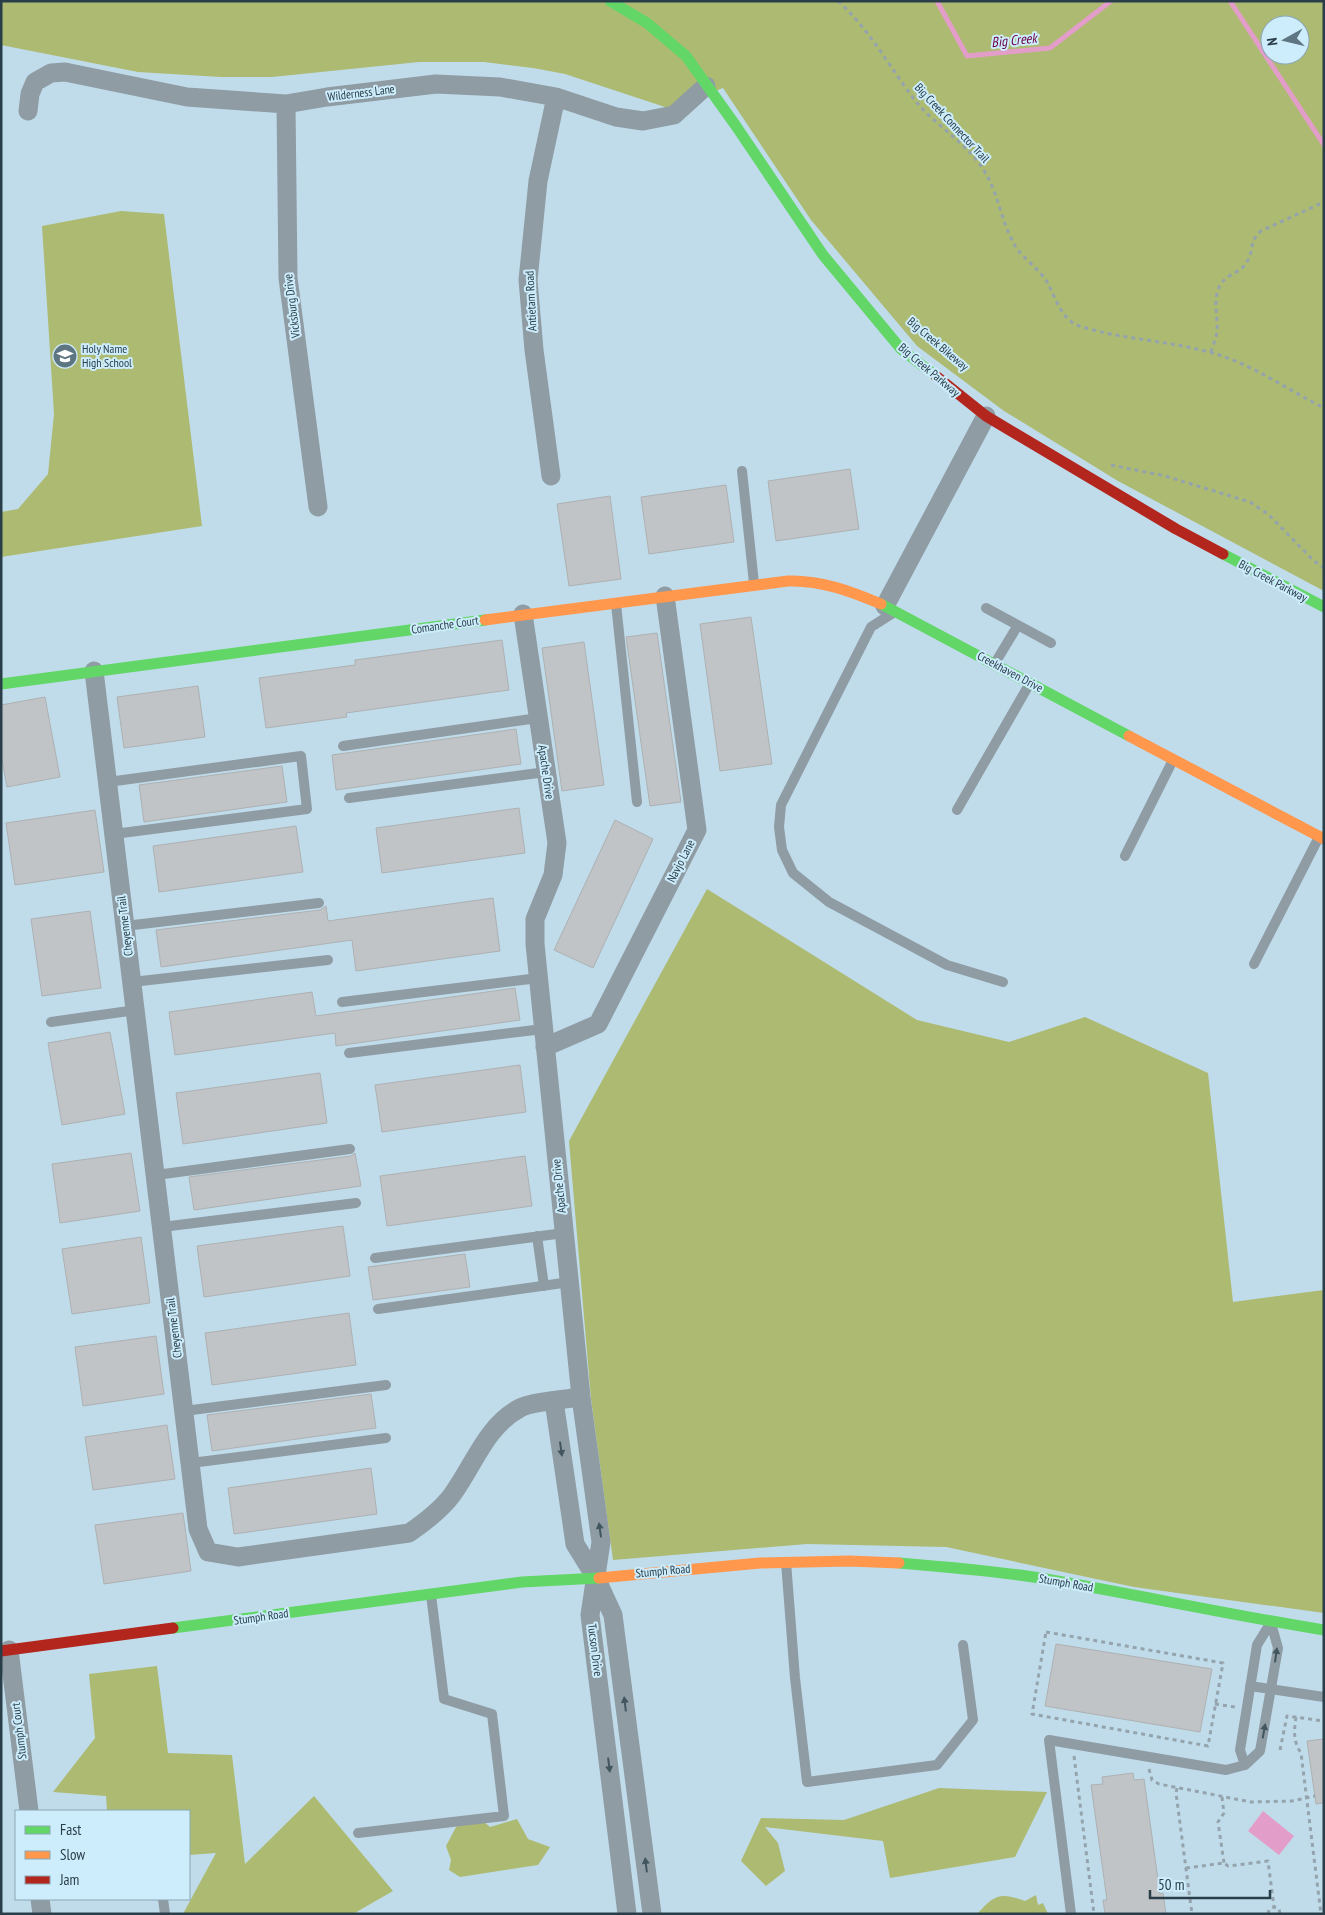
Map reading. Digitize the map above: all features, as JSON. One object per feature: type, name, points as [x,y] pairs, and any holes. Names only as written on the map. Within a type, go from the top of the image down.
[{"type":"street","name":"Big Creek Parkway","points":[[610,1],[647,23],[686,56],[736,126],[822,255],[901,349],[986,416],[1176,529],[1324,607]]},
{"type":"street","name":"Wilderness Lane","points":[[28,111],[30,94],[35,82],[51,73],[65,72],[187,97],[286,104],[327,96],[436,84],[500,87],[556,97],[616,117],[643,121],[674,115],[706,86]]},
{"type":"street","name":"Antietam Road","points":[[551,476],[534,350],[528,280],[538,182],[556,97]]},
{"type":"street","name":"Vicksburg Drive","points":[[286,104],[288,278],[318,507]]},
{"type":"street","points":[[891,609],[986,416]]},
{"type":"street","name":"Comanche Court","points":[[1,684],[784,581],[810,582],[842,589],[891,609]]},
{"type":"street","name":"Navjo Lane","points":[[544,1038],[598,1024],[697,830],[665,596]]},
{"type":"street","name":"Creekhaven Drive","points":[[891,609],[1322,838]]},
{"type":"street","name":"Apache Drive","points":[[523,614],[557,843],[553,874],[535,919],[535,944],[581,1396],[602,1542],[596,1578]]},
{"type":"street","name":"Cheyenne Trail","points":[[94,671],[198,1529],[208,1552],[238,1557],[409,1532],[428,1520],[452,1496],[484,1442],[500,1423],[522,1407],[581,1396]]},
{"type":"street","points":[[554,1401],[575,1544],[596,1578]]},
{"type":"street","name":"Stumph Road","points":[[5,1651],[522,1582],[596,1578],[786,1561],[899,1564],[988,1571],[1055,1581],[1271,1622],[1324,1630]]},
{"type":"street","name":"Tucson Drive","points":[[596,1578],[590,1616],[627,1914]]},
{"type":"street","name":"Tucson Drive","points":[[596,1578],[613,1614],[652,1914]]},
{"type":"street","name":"Stumph Court","points":[[5,1651],[29,1810]]},
{"type":"street","points":[[40,1900],[42,1914]]},
{"type":"lane","points":[[742,471],[754,584]]},
{"type":"lane","points":[[616,604],[637,802]]},
{"type":"lane","points":[[986,608],[1051,643]]},
{"type":"lane","points":[[891,609],[871,627],[781,805],[779,827],[782,850],[793,873],[829,902],[947,965],[1003,982]]},
{"type":"lane","points":[[994,664],[1018,625]]},
{"type":"lane","points":[[958,810],[1030,683]]},
{"type":"lane","points":[[343,746],[538,718]]},
{"type":"lane","points":[[108,782],[301,756],[308,809],[114,834]]},
{"type":"lane","points":[[1125,856],[1173,759]]},
{"type":"lane","points":[[349,798],[546,772]]},
{"type":"lane","points":[[1254,964],[1322,838]]},
{"type":"lane","points":[[125,926],[319,903]]},
{"type":"lane","points":[[132,982],[328,960]]},
{"type":"lane","points":[[342,1002],[538,978]]},
{"type":"lane","points":[[51,1022],[136,1010]]},
{"type":"lane","points":[[349,1054],[544,1038]]},
{"type":"lane","points":[[156,1175],[350,1149]]},
{"type":"lane","points":[[162,1227],[356,1203]]},
{"type":"lane","points":[[375,1258],[564,1233]]},
{"type":"lane","points":[[537,1236],[544,1286]]},
{"type":"lane","points":[[378,1308],[570,1282]]},
{"type":"lane","points":[[184,1411],[386,1385]]},
{"type":"lane","points":[[191,1463],[386,1438]]},
{"type":"lane","points":[[786,1561],[795,1678],[808,1782],[937,1766],[973,1720],[963,1645]]},
{"type":"lane","points":[[358,1833],[504,1816],[492,1714],[444,1699],[431,1594]]},
{"type":"lane","points":[[1245,1765],[1240,1750],[1257,1645],[1271,1622]]},
{"type":"lane","points":[[1071,1914],[1049,1740],[1226,1770],[1245,1765],[1260,1751],[1278,1648],[1271,1622]]},
{"type":"lane","points":[[1250,1686],[1324,1697]]},
{"type":"lane","points":[[163,1900],[165,1914]]},
{"type":"path","name":"Big Creek Connector Trail","points":[[838,1],[872,38],[915,100],[941,127],[964,146],[983,168],[995,191],[1013,244],[1046,280],[1062,312],[1073,323],[1088,328],[1210,352],[1237,362],[1270,378],[1324,408]]},
{"type":"path","points":[[1210,352],[1217,333],[1215,300],[1220,285],[1227,276],[1241,270],[1248,261],[1255,236],[1261,231],[1324,202]]},
{"type":"path","points":[[1108,464],[1165,476],[1250,502],[1268,514],[1313,560],[1324,568]]},
{"type":"path","points":[[1046,1632],[1223,1663],[1216,1704],[1208,1746],[1032,1714],[1046,1632]]},
{"type":"path","points":[[1216,1704],[1247,1708]]},
{"type":"path","points":[[1280,1750],[1287,1716],[1324,1721]]},
{"type":"path","points":[[1296,1717],[1295,1744],[1301,1753],[1308,1797],[1321,1914]]},
{"type":"path","points":[[1083,1758],[1073,1756],[1094,1914]]},
{"type":"path","points":[[1140,1768],[1150,1770],[1154,1783],[1251,1802],[1272,1803],[1315,1796]]},
{"type":"path","points":[[1177,1788],[1176,1794],[1192,1914]]},
{"type":"path","points":[[1222,1797],[1224,1813],[1218,1822],[1224,1863]]},
{"type":"path","points":[[1186,1868],[1224,1863],[1228,1866],[1268,1861],[1274,1907]]},
{"type":"path","points":[[1268,1914],[1269,1910],[1274,1907]]},
{"type":"path","points":[[1274,1907],[1279,1909],[1280,1914]]},
{"type":"green space","points":[[1,1],[1324,1],[1324,591],[1118,481],[1004,411],[917,346],[811,220],[723,88],[671,109],[565,74],[484,62],[419,62],[272,77],[221,77],[138,72],[1,45]]},
{"type":"green space","points":[[121,211],[164,214],[202,526],[1,557],[1,512],[18,509],[48,474],[54,414],[42,226]]},
{"type":"green space","points":[[707,889],[917,1020],[1009,1042],[1085,1017],[1208,1073],[1233,1302],[1324,1290],[1324,1613],[1134,1587],[946,1547],[807,1544],[613,1560],[591,1399],[569,1141]]},
{"type":"green space","points":[[157,1666],[168,1753],[232,1755],[245,1864],[314,1796],[393,1891],[353,1914],[184,1914],[216,1853],[190,1855],[190,1810],[107,1810],[106,1796],[53,1792],[95,1738],[89,1674]]},
{"type":"green space","points":[[939,1788],[1047,1792],[1015,1857],[890,1878],[883,1841],[765,1827],[778,1843],[785,1871],[766,1886],[741,1861],[761,1818],[844,1820]]},
{"type":"green space","points":[[477,1816],[490,1827],[517,1819],[528,1839],[550,1847],[538,1865],[460,1877],[449,1870],[451,1860],[446,1846],[456,1827]]},
{"type":"green space","points":[[1036,1895],[1038,1905],[1043,1903],[1048,1914],[977,1914],[989,1902],[998,1897],[1009,1896],[1025,1901]]},
{"type":"shaded area","points":[[1263,1811],[1294,1836],[1279,1855],[1248,1831]]},
{"type":"building","points":[[850,469],[859,529],[776,541],[768,481]]},
{"type":"building","points":[[726,485],[734,542],[649,554],[641,497]]},
{"type":"building","points":[[610,496],[621,579],[569,586],[557,504]]},
{"type":"building","points":[[751,617],[772,764],[720,771],[700,624]]},
{"type":"building","points":[[657,633],[681,802],[650,806],[626,637]]},
{"type":"building","points":[[502,640],[509,690],[346,713],[347,717],[266,728],[259,678],[355,665],[355,660]]},
{"type":"building","points":[[584,642],[604,785],[562,791],[542,648]]},
{"type":"building","points":[[198,686],[205,737],[124,748],[117,697]]},
{"type":"building","points":[[45,697],[60,777],[7,787],[1,754],[1,705]]},
{"type":"building","points":[[516,729],[521,764],[336,790],[332,755]]},
{"type":"building","points":[[282,766],[287,802],[144,822],[139,785]]},
{"type":"building","points":[[519,808],[525,853],[382,873],[376,828]]},
{"type":"building","points":[[95,810],[104,872],[15,885],[6,823]]},
{"type":"building","points":[[615,820],[653,839],[593,968],[554,950]]},
{"type":"building","points":[[296,826],[303,872],[159,892],[153,846]]},
{"type":"building","points":[[493,898],[500,951],[356,971],[352,940],[161,967],[156,930],[320,910],[326,906],[328,921]]},
{"type":"building","points":[[90,911],[101,988],[42,996],[31,919]]},
{"type":"building","points":[[515,988],[520,1020],[336,1046],[335,1033],[175,1055],[169,1012],[312,992],[316,1016]]},
{"type":"building","points":[[110,1032],[125,1114],[62,1125],[48,1043]]},
{"type":"building","points":[[520,1065],[526,1112],[382,1132],[375,1085]]},
{"type":"building","points":[[320,1073],[327,1123],[183,1144],[176,1093]]},
{"type":"building","points":[[131,1153],[140,1211],[60,1223],[52,1164]]},
{"type":"building","points":[[355,1153],[361,1186],[194,1210],[189,1177],[351,1156]]},
{"type":"building","points":[[525,1156],[532,1206],[387,1226],[380,1176]]},
{"type":"building","points":[[343,1226],[350,1276],[204,1297],[197,1246]]},
{"type":"building","points":[[141,1237],[150,1303],[72,1314],[62,1249]]},
{"type":"building","points":[[465,1254],[470,1287],[373,1300],[368,1267]]},
{"type":"building","points":[[349,1313],[356,1365],[212,1385],[205,1333]]},
{"type":"building","points":[[156,1336],[164,1394],[83,1406],[75,1347]]},
{"type":"building","points":[[371,1394],[376,1428],[212,1451],[207,1415]]},
{"type":"building","points":[[167,1425],[175,1479],[93,1490],[85,1437]]},
{"type":"building","points":[[371,1468],[377,1514],[234,1534],[228,1488]]},
{"type":"building","points":[[183,1513],[191,1571],[104,1584],[95,1525]]},
{"type":"building","points":[[1056,1644],[1212,1669],[1200,1732],[1045,1706]]},
{"type":"building","points":[[1324,1739],[1324,1803],[1316,1804],[1307,1741]]},
{"type":"building","points":[[1133,1773],[1134,1780],[1144,1779],[1160,1894],[1163,1893],[1166,1914],[1105,1914],[1103,1900],[1107,1900],[1091,1785],[1103,1784],[1102,1777]]},
{"type":"waterway","name":"Big Creek","points":[[937,1],[967,56],[1050,48],[1111,1]]},
{"type":"waterway","name":"Big Creek","points":[[1230,1],[1324,145]]},
{"type":"traffic: fast","points":[[610,1],[647,23],[686,56],[823,255],[901,349],[936,376]]},
{"type":"traffic: fast","points":[[1223,554],[1324,607]]},
{"type":"traffic: fast","points":[[881,604],[1129,736]]},
{"type":"traffic: fast","points":[[1,684],[485,620]]},
{"type":"traffic: fast","points":[[899,1563],[991,1571],[1046,1579],[1324,1630]]},
{"type":"traffic: fast","points":[[173,1628],[522,1582],[599,1578]]},
{"type":"traffic: slow","points":[[485,620],[788,581],[824,584],[881,604]]},
{"type":"traffic: slow","points":[[1129,736],[1324,839]]},
{"type":"traffic: slow","points":[[599,1578],[760,1563],[849,1561],[899,1563]]},
{"type":"traffic: jam","points":[[936,376],[986,416],[1176,529],[1223,554]]},
{"type":"traffic: jam","points":[[1,1651],[173,1628]]},
{"type":"place","name":"Holy Name High School","points":[[65,356]]}]
